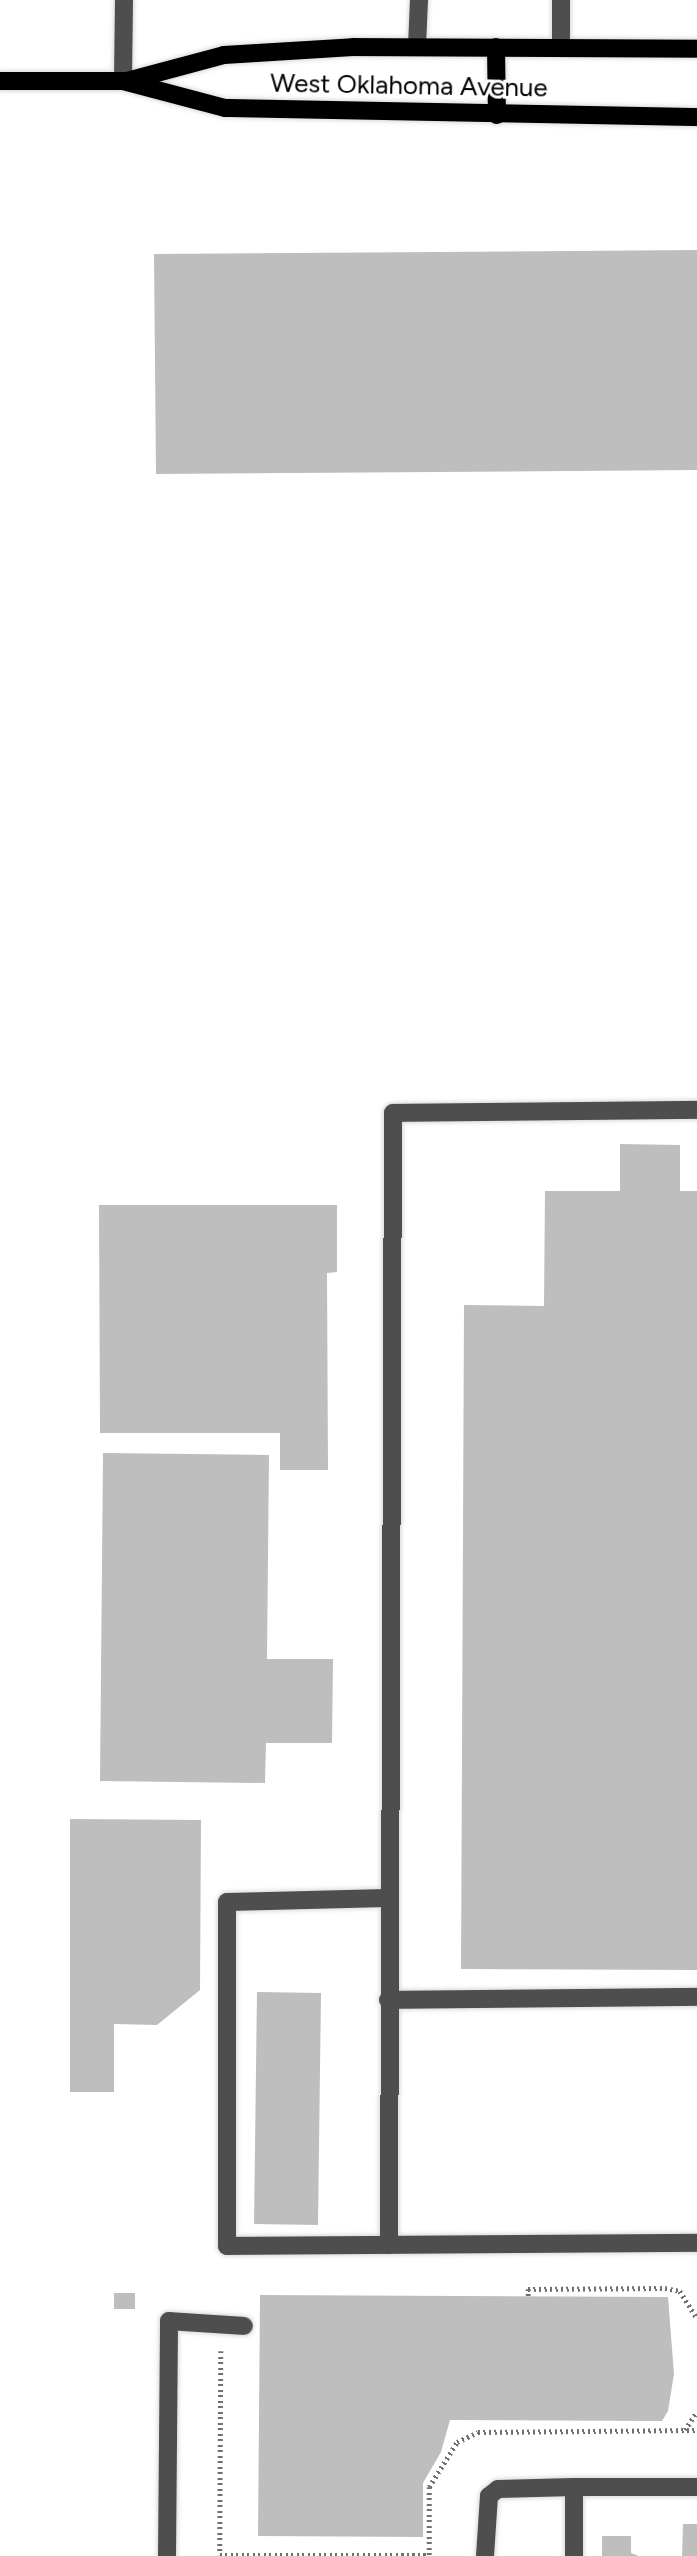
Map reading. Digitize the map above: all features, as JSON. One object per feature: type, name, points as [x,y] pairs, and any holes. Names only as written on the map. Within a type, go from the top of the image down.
[{"type":"main road","name":"West Oklahoma Avenue","points":[[0,81],[123,81],[224,55],[417,46],[697,49]]},
{"type":"main road","points":[[496,47],[497,115]]},
{"type":"main road","name":"West Oklahoma Avenue","points":[[123,81],[225,108],[697,117]]},
{"type":"lane","points":[[123,81],[124,0]]},
{"type":"lane","points":[[417,46],[418,0]]},
{"type":"lane","points":[[561,0],[561,48]]},
{"type":"lane","points":[[389,2245],[388,1898],[393,1113],[697,1110]]},
{"type":"lane","points":[[388,1898],[227,1902],[227,2246],[697,2244]]},
{"type":"lane","points":[[388,2000],[697,1997]]},
{"type":"lane","points":[[167,2556],[169,2321],[244,2326]]},
{"type":"lane","points":[[574,2487],[574,2556]]},
{"type":"lane","points":[[485,2556],[489,2496],[498,2489],[697,2487]]},
{"type":"path","points":[[528,2296],[528,2289],[665,2288],[680,2291],[697,2318]]},
{"type":"path","points":[[233,2351],[220,2351],[220,2555],[429,2555],[429,2487],[457,2442],[478,2432],[697,2430]]},
{"type":"path","points":[[685,2430],[697,2411]]},
{"type":"building","points":[[697,250],[697,470],[156,474],[154,254]]},
{"type":"building","points":[[620,1144],[680,1145],[680,1191],[697,1191],[697,1970],[461,1969],[464,1305],[544,1306],[545,1191],[620,1191]]},
{"type":"building","points":[[99,1205],[337,1205],[337,1272],[327,1273],[328,1470],[280,1470],[280,1433],[100,1433]]},
{"type":"building","points":[[103,1453],[269,1455],[267,1659],[333,1659],[332,1743],[266,1743],[265,1783],[100,1781]]},
{"type":"building","points":[[70,1819],[201,1820],[200,1990],[157,2025],[114,2024],[114,2092],[70,2092]]},
{"type":"building","points":[[257,1992],[321,1993],[318,2225],[254,2224]]},
{"type":"building","points":[[114,2293],[135,2293],[135,2309],[114,2309]]},
{"type":"building","points":[[260,2295],[668,2297],[674,2374],[668,2411],[662,2421],[450,2420],[441,2452],[423,2483],[423,2537],[258,2536]]},
{"type":"building","points":[[683,2524],[697,2524],[697,2556],[682,2556]]},
{"type":"building","points":[[602,2536],[631,2536],[631,2553],[639,2556],[602,2556]]}]
